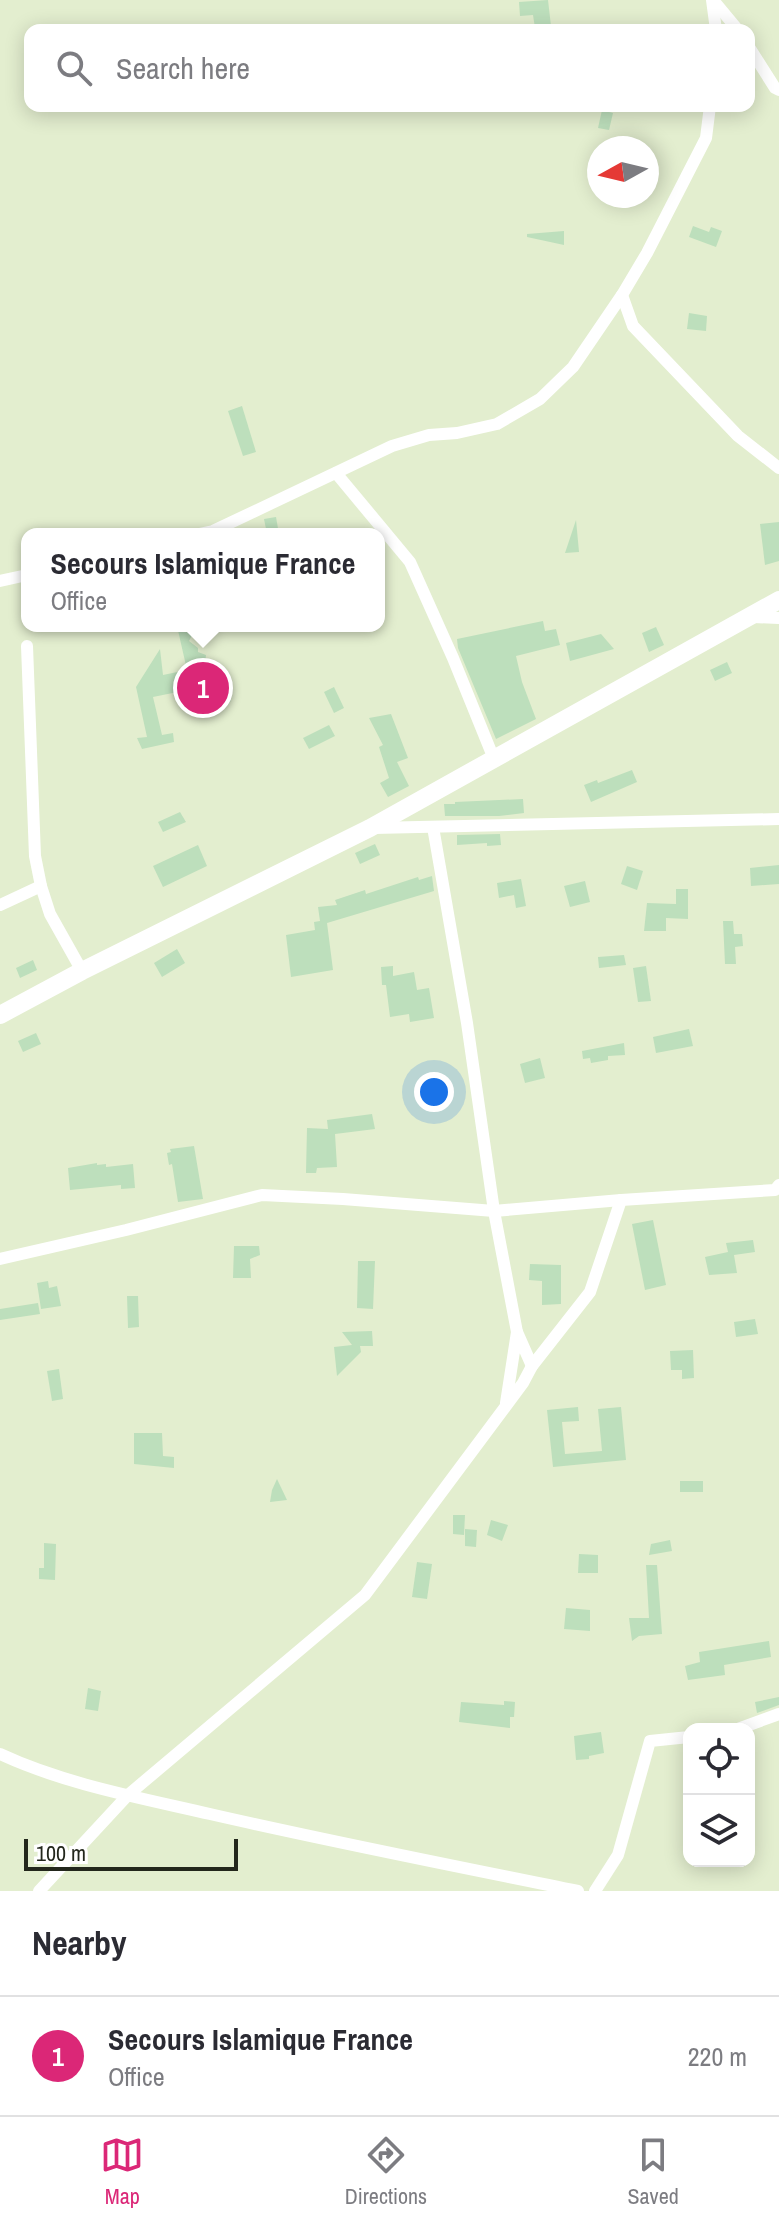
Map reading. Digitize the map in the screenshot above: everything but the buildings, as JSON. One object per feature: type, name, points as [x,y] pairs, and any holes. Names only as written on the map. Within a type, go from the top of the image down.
[{"type":"main road","points":[[0,1015],[370,828],[779,600]]},
{"type":"street","points":[[712,0],[715,24]]},
{"type":"street","points":[[712,0],[733,24]]},
{"type":"street","points":[[755,56],[779,90]]},
{"type":"street","points":[[219,528],[392,446],[429,435],[457,433],[497,424],[540,399],[573,367],[647,253],[706,138],[709,112]]},
{"type":"street","points":[[622,295],[633,326],[738,436],[779,468]]},
{"type":"street","points":[[336,473],[382,528]]},
{"type":"street","points":[[385,532],[410,562],[494,759]]},
{"type":"street","points":[[0,581],[21,576]]},
{"type":"street","points":[[750,616],[779,618]]},
{"type":"street","points":[[27,646],[35,856],[50,914],[82,971]]},
{"type":"street","points":[[370,828],[779,819]]},
{"type":"street","points":[[433,827],[467,1023],[494,1211],[517,1332],[532,1366]]},
{"type":"street","points":[[0,905],[41,886]]},
{"type":"street","points":[[0,1259],[262,1195],[494,1211],[778,1188]]},
{"type":"street","points":[[39,1891],[128,1795],[365,1595],[523,1383],[532,1366],[590,1292],[621,1200]]},
{"type":"street","points":[[506,1406],[517,1332]]},
{"type":"street","points":[[754,1723],[779,1714]]},
{"type":"street","points":[[595,1891],[618,1855],[650,1741],[683,1738]]},
{"type":"street","points":[[0,1754],[25,1766],[128,1795],[324,1840],[578,1891]]},
{"type":"place","name":"Secours Islamique France","points":[[203,688]]}]
